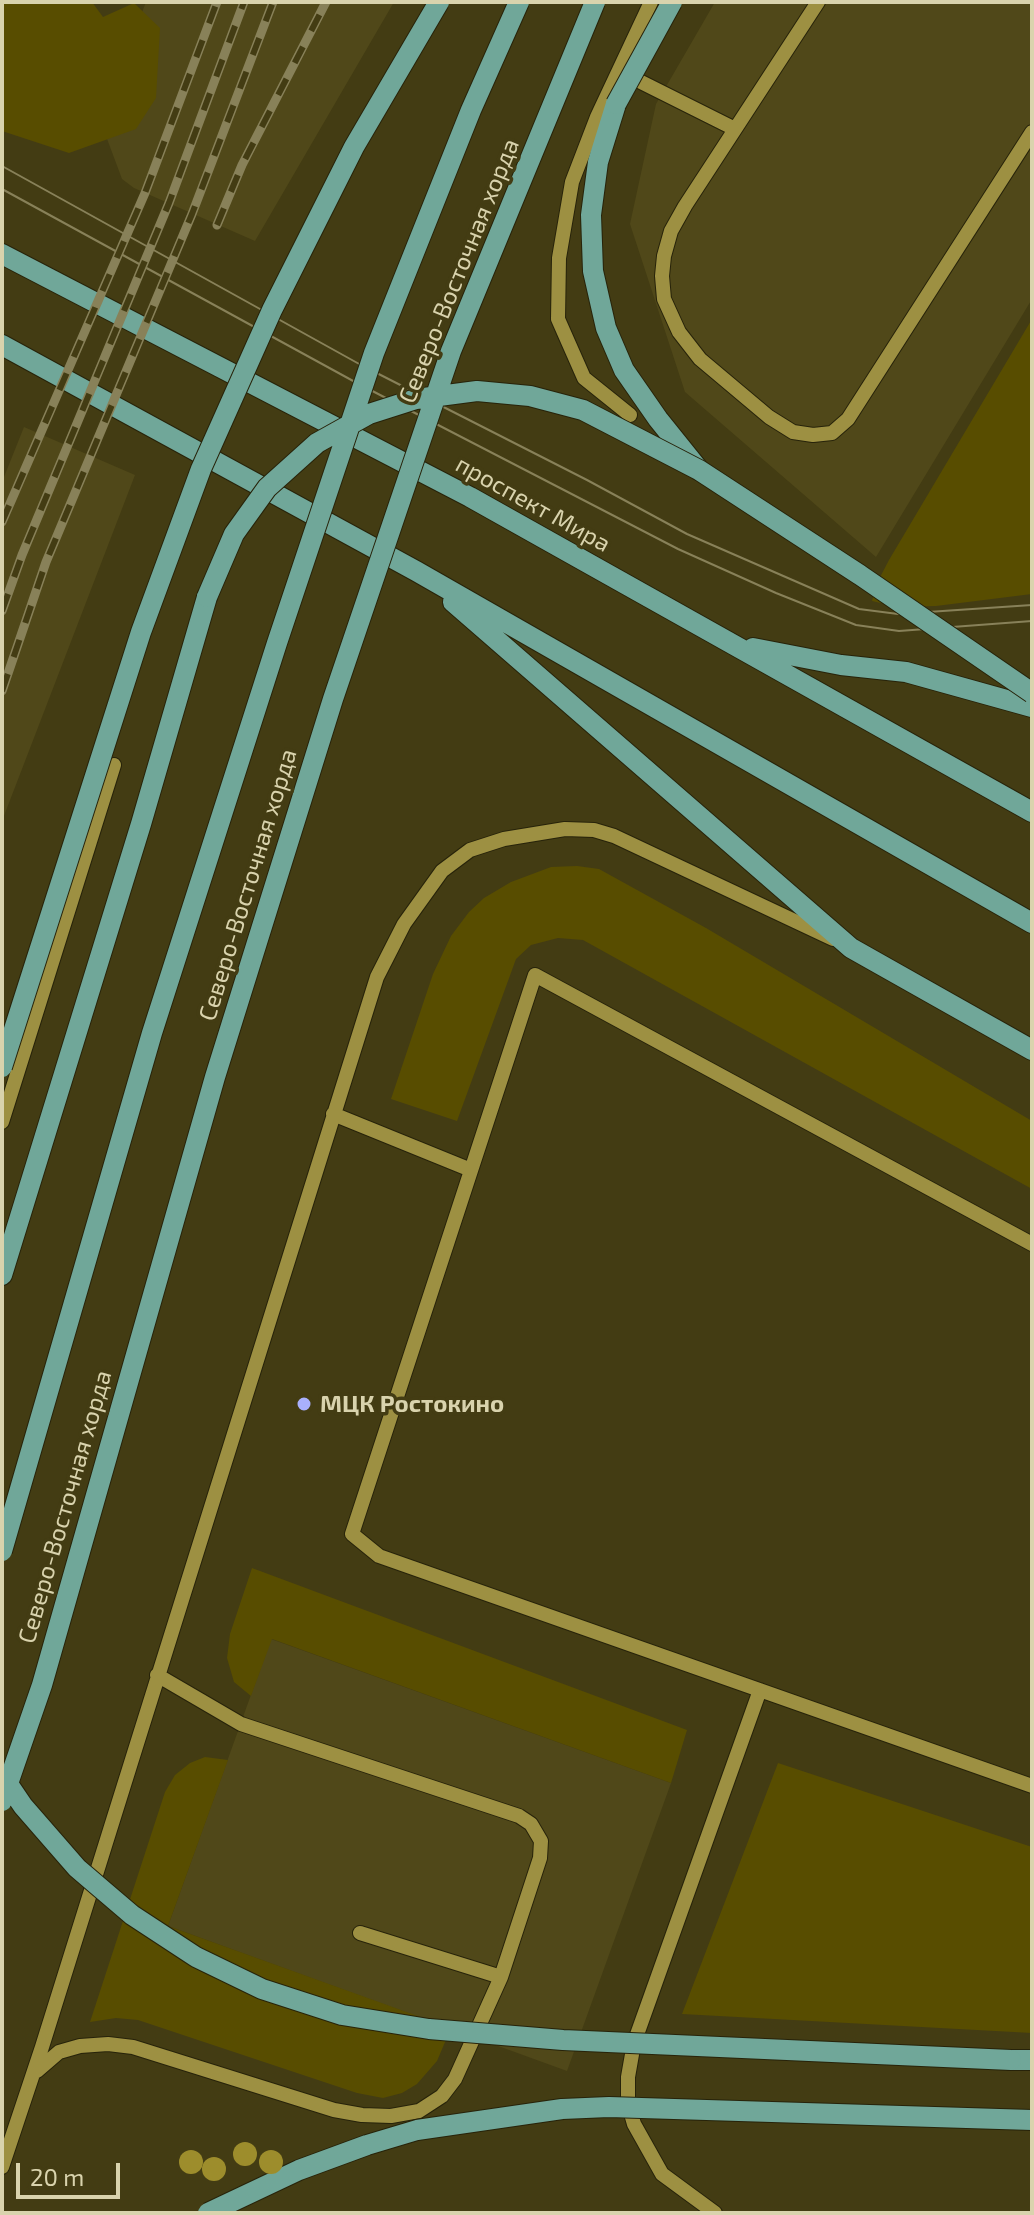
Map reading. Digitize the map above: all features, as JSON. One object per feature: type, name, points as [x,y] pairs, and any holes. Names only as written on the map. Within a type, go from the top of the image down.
[{"type":"main road","points":[[2,1067],[141,632],[201,469],[272,310],[347,160],[439,2]]},
{"type":"main road","name":"Северо-Восточная хорда","points":[[2,1551],[152,1033],[277,643],[374,353],[471,110],[519,2]]},
{"type":"main road","name":"Северо-Восточная хорда","points":[[2,1801],[42,1685],[215,1077],[333,699],[451,351],[595,2]]},
{"type":"main road","points":[[672,2],[616,104],[598,162],[591,215],[593,271],[606,328],[624,370],[699,470]]},
{"type":"main road","name":"проспект Мира","points":[[2,254],[470,497],[1032,812]]},
{"type":"main road","points":[[2,345],[416,571],[1032,923]]},
{"type":"main road","points":[[2,1275],[141,824],[207,597],[234,534],[267,488],[317,443],[369,414],[416,399],[477,391],[530,396],[583,410],[699,470],[1032,693]]},
{"type":"main road","points":[[416,571],[851,948],[1032,1050]]},
{"type":"main road","points":[[730,643],[841,665],[906,672],[1032,707]]},
{"type":"main road","points":[[2,1774],[23,1806],[77,1868],[132,1915],[196,1957],[262,1989],[342,2015],[429,2029],[563,2040],[1032,2060]]},
{"type":"main road","points":[[208,2213],[299,2170],[417,2130],[562,2109],[609,2107],[1032,2120]]},
{"type":"street","points":[[630,415],[584,378],[558,319],[559,258],[572,182],[617,71],[651,2]]},
{"type":"street","points":[[818,2],[733,128],[671,231],[663,266],[664,299],[679,332],[700,359],[769,417],[793,432],[813,435],[832,433],[848,419],[1032,132]]},
{"type":"street","points":[[617,71],[733,128]]},
{"type":"street","points":[[2,1122],[114,765]]},
{"type":"street","points":[[2,2167],[34,2074],[377,977],[404,924],[442,871],[470,850],[534,833],[565,829],[594,830],[614,836],[851,948]]},
{"type":"street","points":[[1032,1244],[535,975],[352,1534],[379,1556],[1032,1786]]},
{"type":"street","points":[[333,1114],[471,1170]]},
{"type":"street","points":[[34,2074],[59,2052],[80,2046],[108,2044],[133,2047],[334,2110],[391,2116],[419,2111],[442,2096],[455,2079],[501,1977],[540,1858],[541,1841],[531,1824],[519,1816],[241,1724],[157,1675]]},
{"type":"street","points":[[715,2213],[662,2174],[634,2124],[628,2103],[628,2077],[634,2043],[760,1690]]},
{"type":"street","points":[[360,1933],[501,1977]]},
{"type":"shaded area","points":[[2,2],[92,2],[103,17],[134,3],[160,28],[156,98],[136,129],[69,153],[2,131]]},
{"type":"shaded area","points":[[146,2],[394,2],[255,241],[134,188],[122,179],[100,120]]},
{"type":"shaded area","points":[[715,2],[1032,2],[1032,299],[876,557],[685,392],[630,224],[656,104]]},
{"type":"shaded area","points":[[1032,319],[1032,594],[936,606],[898,607],[872,601],[889,560]]},
{"type":"shaded area","points":[[24,427],[135,475],[2,821],[2,482]]},
{"type":"shaded area","points":[[551,867],[599,869],[706,928],[1032,1121],[1032,1189],[583,940],[558,938],[531,945],[516,959],[457,1121],[391,1099],[433,974],[451,936],[469,912],[484,898],[511,882]]},
{"type":"shaded area","points":[[252,1568],[687,1730],[671,1783],[272,1639],[251,1696],[234,1682],[227,1658],[230,1634]]},
{"type":"shaded area","points":[[271,1639],[671,1783],[567,2071],[168,1926]]},
{"type":"shaded area","points":[[205,1757],[228,1760],[168,1926],[451,2028],[437,2061],[417,2084],[402,2093],[383,2098],[357,2093],[138,2020],[116,2018],[90,2022],[165,1792],[175,1775],[190,1763]]},
{"type":"shaded area","points":[[778,1763],[1032,1847],[1032,2033],[682,2014]]},
{"type":"tram line","points":[[2,166],[361,365],[687,534],[859,609],[898,614],[1032,605]]},
{"type":"tram line","points":[[2,189],[355,382],[678,549],[776,593],[856,625],[899,631],[1032,621]]},
{"type":"railway","points":[[2,522],[145,193],[217,2]]},
{"type":"railway","points":[[2,611],[22,555],[169,203],[244,2]]},
{"type":"railway","points":[[2,691],[46,562],[192,214],[273,2]]},
{"type":"railway","points":[[217,225],[242,165],[326,2]]},
{"type":"place","name":"МЦК Ростокино","points":[[304,1404]]}]
